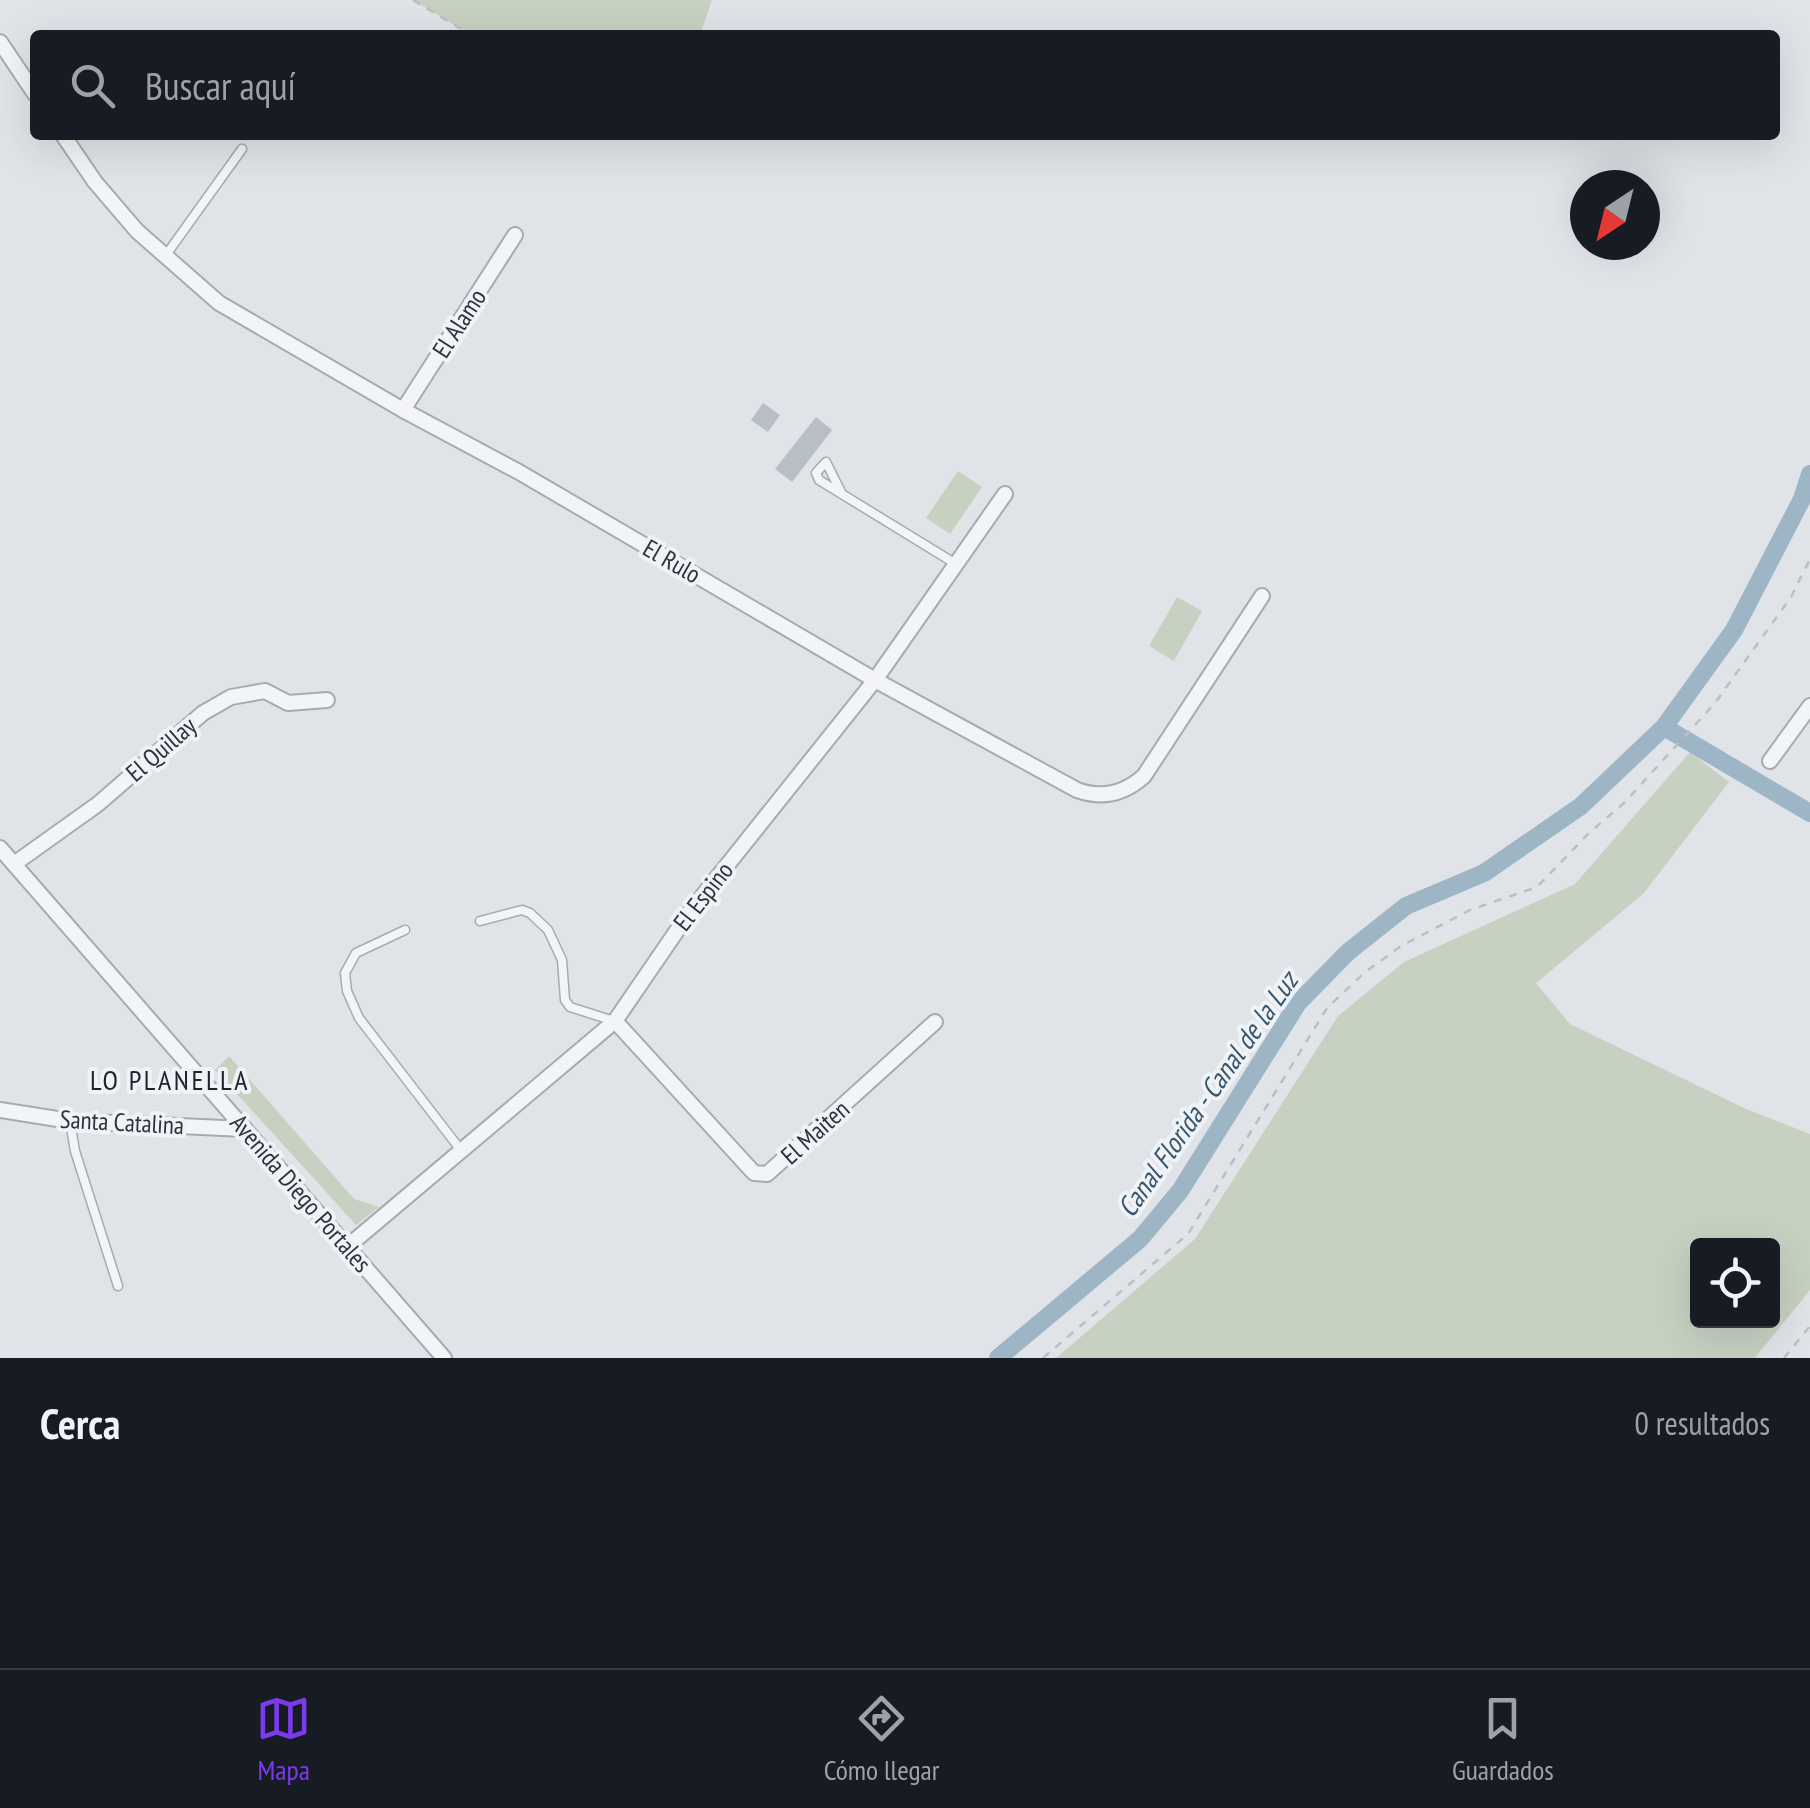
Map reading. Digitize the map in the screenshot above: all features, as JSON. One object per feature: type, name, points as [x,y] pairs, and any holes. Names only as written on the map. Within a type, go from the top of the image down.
[{"type":"street","points":[[0,42],[30,87]]},
{"type":"street","name":"El Rulo","points":[[67,140],[112,203],[164,257],[219,303],[403,410],[520,472],[875,680],[1077,790],[1109,794],[1128,788],[1150,768],[1262,596]]},
{"type":"street","name":"El Alamo","points":[[403,410],[516,235]]},
{"type":"street","name":"El Espino","points":[[347,1247],[615,1021],[688,913],[875,680],[1004,494]]},
{"type":"street","name":"El Quillay","points":[[14,864],[98,804],[202,713],[231,697],[265,692],[288,703],[327,700]]},
{"type":"street","points":[[1770,761],[1810,706]]},
{"type":"street","name":"Avenida Diego Portales","points":[[0,848],[444,1358]]},
{"type":"street","name":"El Maiten","points":[[615,1021],[754,1173],[766,1174],[935,1022]]},
{"type":"street","name":"Santa Catalina","points":[[0,1110],[70,1121],[245,1129]]},
{"type":"lane","points":[[164,257],[242,149]]},
{"type":"lane","points":[[842,494],[956,564]]},
{"type":"lane","points":[[480,921],[522,910],[530,913],[548,930],[562,960],[565,1000],[570,1007],[615,1021]]},
{"type":"lane","points":[[405,930],[356,953],[345,973],[346,991],[358,1018],[460,1148]]},
{"type":"lane","points":[[70,1121],[75,1151],[118,1286]]},
{"type":"path","points":[[413,0],[463,30]]},
{"type":"path","points":[[1043,1358],[1188,1234],[1328,1008],[1364,973],[1401,946],[1470,910],[1537,888],[1625,802],[1715,703],[1792,598],[1810,559]]},
{"type":"path","points":[[1784,1358],[1810,1326]]},
{"type":"green space","points":[[413,0],[712,0],[702,30],[463,30]]},
{"type":"green space","points":[[958,471],[982,487],[950,534],[926,518]]},
{"type":"green space","points":[[1177,597],[1202,611],[1174,661],[1149,646]]},
{"type":"green space","points":[[1690,752],[1729,782],[1644,893],[1536,983],[1570,1024],[1746,1109],[1810,1134],[1810,1290],[1780,1327],[1780,1238],[1690,1238],[1690,1328],[1779,1328],[1755,1358],[1056,1358],[1195,1239],[1338,1016],[1404,962],[1575,884]]},
{"type":"green space","points":[[229,1056],[354,1199],[379,1207],[356,1225],[215,1070]]},
{"type":"building","points":[[763,403],[780,415],[768,432],[751,420]]},
{"type":"building","points":[[816,417],[832,430],[792,482],[775,469]]},
{"type":"waterway","name":"Canal Florida - Canal de la Luz","points":[[998,1358],[1140,1239],[1180,1191],[1298,1003],[1348,952],[1406,906],[1484,873],[1581,806],[1664,727],[1734,630],[1802,499],[1810,474]]},
{"type":"waterway","points":[[1664,727],[1810,813]]},
{"type":"district","name":"LO PLANELLA","points":[[170,1079]]}]
